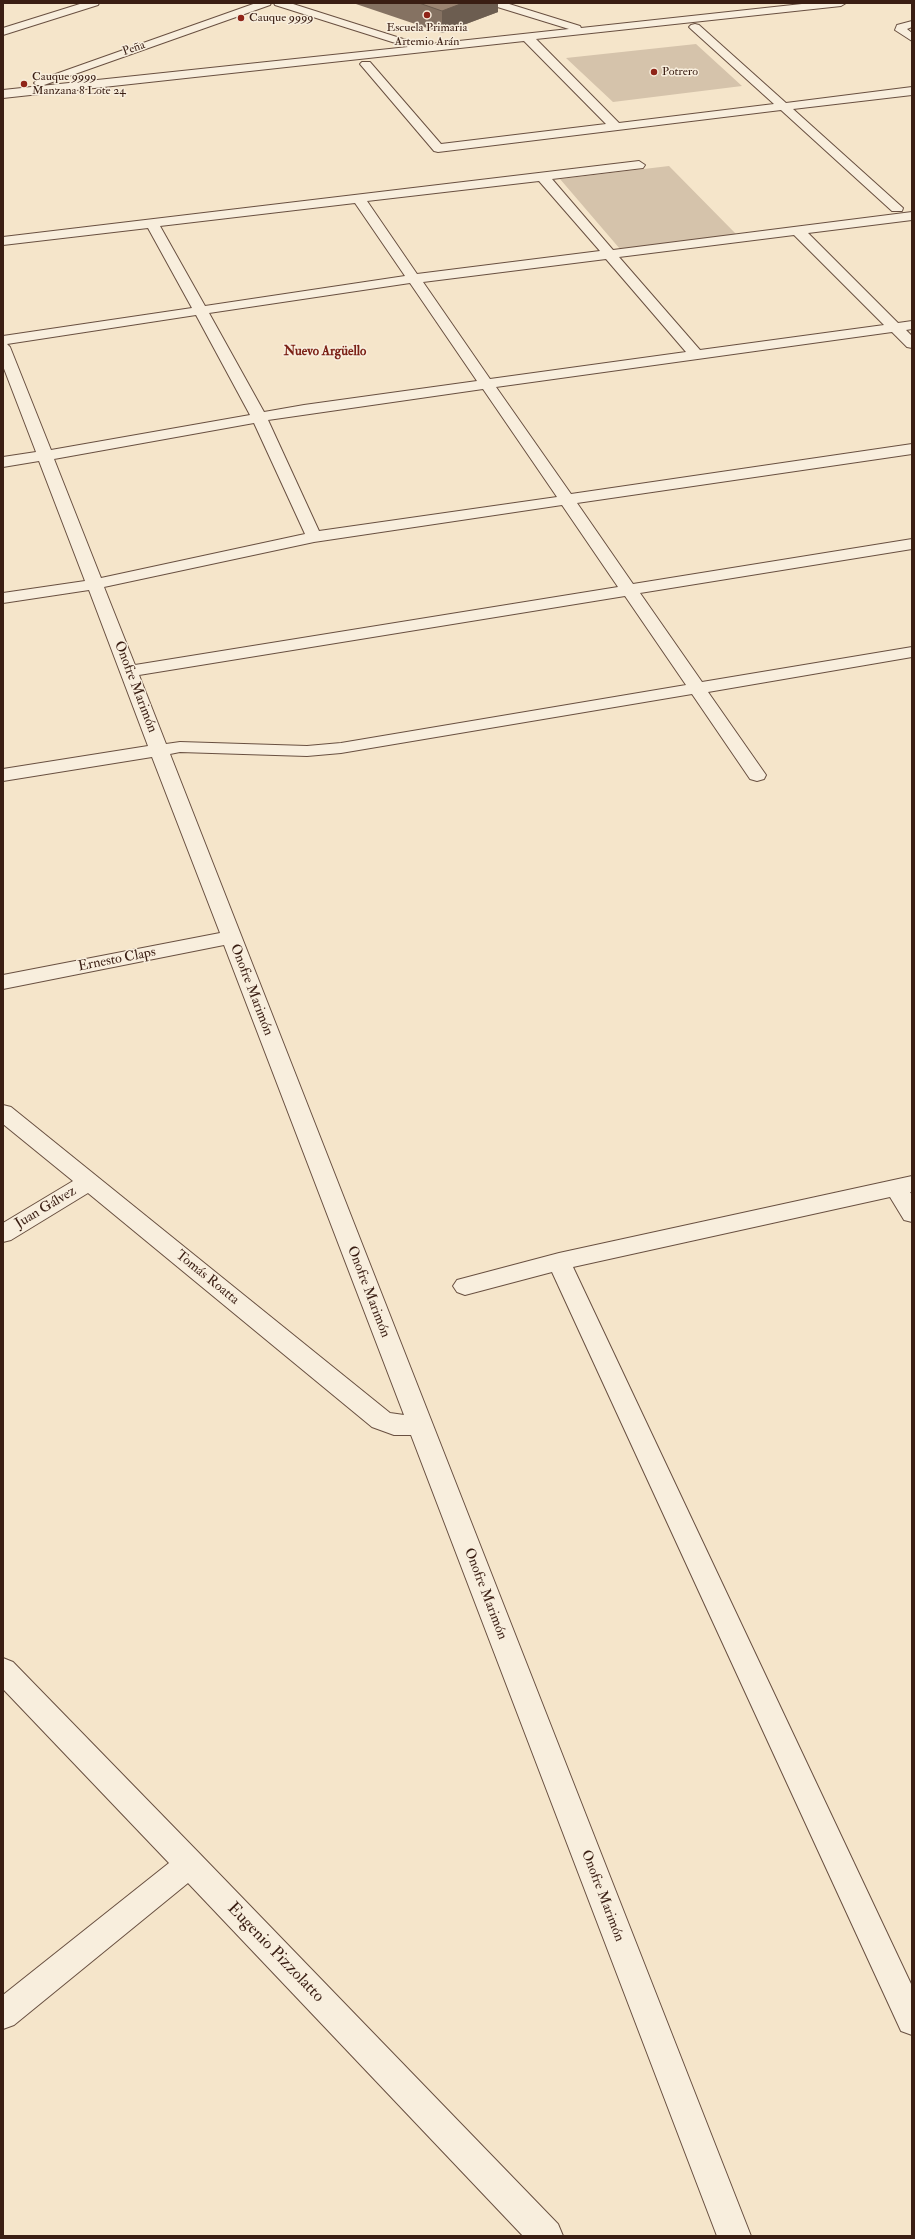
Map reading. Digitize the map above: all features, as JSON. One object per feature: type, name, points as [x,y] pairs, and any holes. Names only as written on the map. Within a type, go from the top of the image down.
[{"type":"street","points":[[3,32],[94,3]]},
{"type":"street","name":"Peña","points":[[32,91],[45,80],[266,3]]},
{"type":"street","points":[[279,3],[426,48]]},
{"type":"street","points":[[495,3],[585,31]]},
{"type":"street","points":[[3,94],[842,3]]},
{"type":"street","points":[[716,5],[742,14]]},
{"type":"street","points":[[912,24],[901,27],[901,30],[912,38]]},
{"type":"street","points":[[695,27],[897,208]]},
{"type":"street","points":[[527,37],[616,127]]},
{"type":"street","points":[[366,64],[438,148],[912,91]]},
{"type":"street","points":[[3,241],[640,165]]},
{"type":"street","points":[[543,177],[697,356]]},
{"type":"street","points":[[358,198],[412,279],[757,775]]},
{"type":"street","points":[[3,340],[412,279],[912,216]]},
{"type":"street","points":[[152,223],[199,311],[259,417],[314,537]]},
{"type":"street","points":[[798,231],[912,344]]},
{"type":"street","points":[[3,462],[108,446],[259,417],[912,325]]},
{"type":"street","name":"Onofre Marimón","points":[[3,347],[734,2236]]},
{"type":"street","points":[[3,598],[96,584],[314,537],[912,449]]},
{"type":"street","points":[[129,671],[912,544]]},
{"type":"street","points":[[3,775],[159,749],[180,747],[306,751],[341,748],[912,652]]},
{"type":"street","name":"Ernesto Claps","points":[[3,982],[231,938]]},
{"type":"street","name":"Tomás Roatta","points":[[3,1112],[381,1420],[394,1425],[419,1425]]},
{"type":"street","name":"Juan Gálvez","points":[[3,1234],[89,1182]]},
{"type":"street","points":[[465,1286],[559,1262],[904,1186],[912,1214]]},
{"type":"street","points":[[559,1262],[912,2020]]},
{"type":"street","name":"Eugenio Pizzolatto","points":[[3,1670],[546,2236]]},
{"type":"street","points":[[3,2014],[190,1864]]},
{"type":"shaded area","name":"Potrero","points":[[696,44],[742,86],[613,102],[566,58]]},
{"type":"shaded area","points":[[669,166],[736,234],[620,249],[560,179]]},
{"type":"building","points":[[419,3],[463,3],[442,11]]},
{"type":"place","name":"Escuela Primaria Artemio Arán","points":[[427,15]]},
{"type":"place","name":"Cauque 9999","points":[[241,18]]},
{"type":"place","name":"Potrero","points":[[654,72]]},
{"type":"place","name":"Cauque 9999 Manzana 8 Lote 24","points":[[24,84]]},
{"type":"district","name":"Nuevo Argüello","points":[[325,352]]}]
